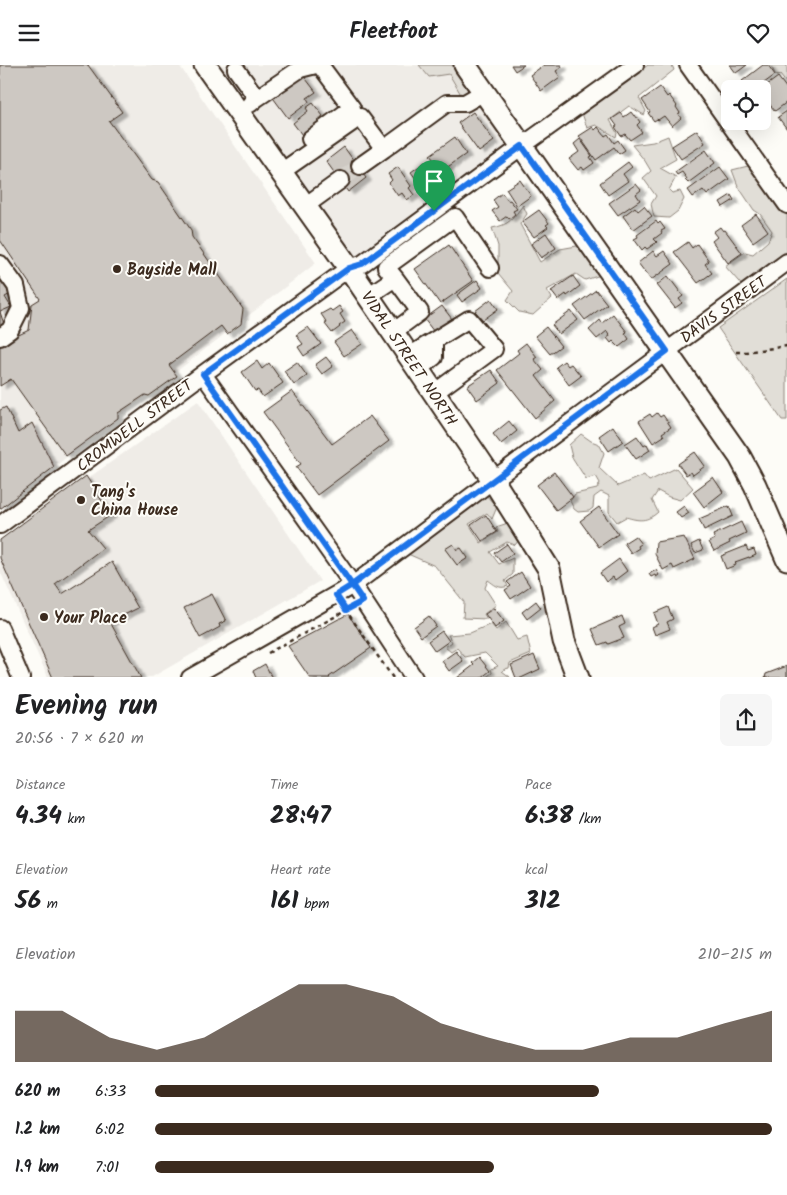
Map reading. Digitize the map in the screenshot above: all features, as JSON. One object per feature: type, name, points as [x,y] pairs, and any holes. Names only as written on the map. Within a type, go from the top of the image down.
[{"type":"main road","points":[[465,65],[740,457],[755,485],[787,559]]},
{"type":"main road","name":"VIDAL STREET NORTH","points":[[208,66],[393,332],[493,480],[549,569],[564,641],[578,677]]},
{"type":"street","points":[[239,113],[257,98],[300,69],[316,65]]},
{"type":"street","points":[[278,168],[352,108],[320,65]]},
{"type":"street","name":"CROMWELL STREET","points":[[0,525],[349,268],[362,264],[635,65]]},
{"type":"street","points":[[688,65],[787,205]]},
{"type":"street","points":[[237,66],[257,98]]},
{"type":"street","points":[[360,166],[447,103],[465,103],[484,93]]},
{"type":"street","points":[[278,168],[360,117],[384,149]]},
{"type":"street","points":[[305,206],[341,180]]},
{"type":"street","points":[[434,211],[444,226]]},
{"type":"street","points":[[393,332],[420,312],[386,267],[455,217],[490,268]]},
{"type":"street","name":"DAVIS STREET","points":[[201,675],[352,585],[787,262]]},
{"type":"street","points":[[0,264],[16,286],[20,309],[10,330],[0,337]]},
{"type":"street","points":[[368,296],[394,278]]},
{"type":"street","points":[[414,363],[434,341],[469,319],[494,349],[434,393]]},
{"type":"street","points":[[203,374],[352,585],[414,677]]},
{"type":"street","points":[[0,628],[21,677]]},
{"type":"path","points":[[736,352],[787,346]]},
{"type":"path","points":[[336,595],[393,677]]},
{"type":"path","points":[[268,653],[363,601]]},
{"type":"shaded area","name":"Bayside Mall","points":[[0,65],[179,65],[316,263],[0,509]]},
{"type":"shaded area","points":[[209,65],[461,65],[518,145],[350,266]]},
{"type":"shaded area","points":[[419,65],[461,65],[479,91],[463,98],[449,74],[429,77]]},
{"type":"shaded area","points":[[648,65],[672,65],[674,70],[639,98],[646,111],[644,115],[629,106],[610,120],[617,133],[616,137],[596,125],[587,128],[582,113]]},
{"type":"shaded area","points":[[787,65],[787,84],[780,75],[776,76],[771,66]]},
{"type":"shaded area","points":[[668,136],[676,159],[660,168],[676,177],[669,190],[672,193],[680,191],[684,199],[678,211],[669,218],[654,217],[651,204],[656,196],[643,178],[651,171],[632,145],[653,142]]},
{"type":"shaded area","points":[[756,164],[787,211],[787,257],[745,289],[725,266],[745,252],[753,254],[768,241],[772,231],[760,214],[754,210],[738,186],[732,170]]},
{"type":"shaded area","points":[[523,205],[527,214],[520,224],[540,262],[560,249],[588,244],[607,273],[585,280],[576,274],[547,290],[552,298],[533,315],[519,312],[507,300],[513,291],[498,273],[498,246],[492,228],[507,223]]},
{"type":"shaded area","points":[[787,279],[787,420],[782,420],[718,328]]},
{"type":"shaded area","points":[[198,401],[320,581],[152,677],[48,677],[0,571],[0,540]]},
{"type":"shaded area","points":[[581,434],[599,444],[604,453],[599,468],[618,486],[644,475],[649,481],[676,468],[693,488],[680,500],[658,491],[652,500],[658,512],[646,519],[639,520],[626,517],[617,522],[609,512],[609,496],[601,492],[594,497],[593,508],[589,511],[578,512],[570,501],[575,494],[597,489],[600,483],[596,476],[586,479],[572,457],[569,445]]},
{"type":"shaded area","points":[[482,491],[497,507],[492,519],[487,513],[469,524],[481,543],[498,532],[496,527],[511,522],[522,536],[515,545],[507,542],[490,552],[499,564],[513,558],[513,574],[505,581],[508,586],[505,587],[497,586],[488,580],[485,588],[496,605],[484,614],[487,619],[463,618],[464,602],[435,566],[401,551]]},
{"type":"shaded area","points":[[506,622],[517,640],[527,637],[531,654],[510,663],[509,668],[502,671],[510,677],[486,677],[492,673],[491,669],[498,666],[485,653],[465,657],[457,648],[451,652],[445,647],[452,642],[448,635],[470,633],[491,624],[496,630]]},
{"type":"building","name":"Bayside Mall","points":[[0,65],[88,65],[122,112],[109,121],[152,180],[158,182],[191,230],[192,237],[243,309],[241,324],[227,334],[221,326],[169,365],[177,376],[149,396],[145,395],[118,413],[118,418],[66,456],[11,379],[0,386],[0,344],[29,330],[32,304],[40,299],[0,240]]},
{"type":"building","points":[[511,65],[524,65],[515,71]]},
{"type":"building","points":[[544,65],[561,65],[562,67],[556,71],[560,77],[541,91],[530,75]]},
{"type":"building","points":[[730,65],[747,65],[736,73]]},
{"type":"building","points":[[763,65],[768,65],[775,75],[768,80],[743,80]]},
{"type":"building","points":[[303,75],[316,92],[307,98],[309,102],[288,118],[271,95]]},
{"type":"building","points":[[778,77],[787,89],[787,102],[775,111],[771,106],[771,82]]},
{"type":"building","points":[[660,87],[667,97],[669,95],[680,113],[678,114],[681,118],[672,126],[664,116],[654,121],[642,100]]},
{"type":"building","points":[[313,103],[323,116],[317,120],[319,122],[302,135],[293,123],[308,111],[306,108]]},
{"type":"building","points":[[787,111],[787,129],[778,117]]},
{"type":"building","points":[[473,112],[494,141],[479,152],[458,123]]},
{"type":"building","points":[[631,112],[640,122],[637,125],[642,132],[630,140],[625,134],[621,136],[612,119],[621,113],[624,117]]},
{"type":"building","points":[[593,127],[595,130],[598,127],[605,136],[608,134],[614,143],[618,140],[625,150],[619,154],[614,147],[596,160],[579,136]]},
{"type":"building","points":[[697,130],[705,143],[681,159],[672,146]]},
{"type":"building","points":[[455,137],[466,154],[442,171],[430,155]]},
{"type":"building","points":[[580,139],[592,156],[590,157],[594,163],[584,170],[582,167],[578,170],[569,159],[579,152],[574,144]]},
{"type":"building","points":[[344,147],[366,178],[348,192],[326,161]]},
{"type":"building","points":[[706,150],[715,163],[688,183],[682,172],[677,175],[675,172]]},
{"type":"building","points":[[425,162],[440,182],[426,193],[411,172]]},
{"type":"building","points":[[628,162],[632,167],[623,174],[628,181],[608,195],[600,183]]},
{"type":"building","points":[[398,167],[411,186],[409,188],[414,195],[407,200],[402,193],[398,196],[389,183],[392,180],[388,174]]},
{"type":"building","points":[[720,167],[729,179],[707,195],[703,190],[693,197],[688,190]]},
{"type":"building","points":[[520,180],[531,196],[517,206],[506,189]]},
{"type":"building","points":[[636,184],[641,190],[636,194],[640,200],[618,215],[609,203]]},
{"type":"building","points":[[502,193],[517,209],[513,211],[515,214],[509,219],[507,216],[500,221],[492,211],[498,207],[493,200]]},
{"type":"building","points":[[731,195],[734,200],[723,207],[720,202]]},
{"type":"building","points":[[644,206],[652,216],[633,230],[623,216],[635,207],[638,211]]},
{"type":"building","points":[[539,210],[549,223],[546,225],[548,227],[534,237],[522,222]]},
{"type":"building","points":[[756,214],[768,231],[753,242],[741,225]]},
{"type":"building","points":[[656,221],[658,224],[660,222],[665,229],[654,239],[657,242],[642,250],[634,239]]},
{"type":"building","points":[[720,227],[723,231],[725,230],[742,253],[728,263],[712,241],[717,237],[713,232]]},
{"type":"building","points":[[546,233],[556,248],[541,258],[531,244]]},
{"type":"building","points":[[688,242],[692,248],[697,244],[709,261],[705,264],[712,273],[698,283],[674,252]]},
{"type":"building","points":[[449,245],[473,281],[440,304],[415,269]]},
{"type":"building","points":[[653,251],[657,256],[664,251],[673,264],[651,280],[638,263]]},
{"type":"building","points":[[0,274],[12,293],[5,297],[11,307],[0,312]]},
{"type":"building","points":[[573,276],[580,286],[558,300],[551,291]]},
{"type":"building","points":[[668,276],[683,296],[679,299],[682,303],[675,308],[657,285]]},
{"type":"building","points":[[477,280],[482,288],[462,302],[457,295]]},
{"type":"building","points":[[596,290],[607,304],[585,320],[574,306]]},
{"type":"building","points":[[491,299],[498,309],[483,320],[475,311]]},
{"type":"building","points":[[339,306],[343,312],[340,314],[345,322],[332,333],[325,324],[327,323],[321,314],[330,309],[332,311]]},
{"type":"building","points":[[442,306],[452,319],[434,332],[424,319]]},
{"type":"building","points":[[571,311],[578,320],[559,334],[552,325]]},
{"type":"building","points":[[0,312],[4,324],[0,326]]},
{"type":"building","points":[[613,314],[627,332],[625,333],[629,339],[619,347],[613,341],[611,343],[607,338],[610,336],[607,331],[597,339],[589,330],[600,320],[602,323]]},
{"type":"building","points":[[308,327],[321,344],[304,356],[298,347],[303,344],[296,335]]},
{"type":"building","points":[[546,327],[561,346],[550,354],[535,336]]},
{"type":"building","points":[[352,330],[362,344],[344,356],[334,342]]},
{"type":"building","points":[[526,343],[537,357],[534,359],[543,370],[536,376],[555,401],[535,418],[497,370],[519,353],[517,350]]},
{"type":"building","points":[[326,357],[333,366],[322,374],[315,365]]},
{"type":"building","points":[[257,361],[262,369],[269,363],[283,383],[263,397],[258,390],[255,391],[242,372]]},
{"type":"building","points":[[564,361],[568,366],[571,364],[581,376],[569,385],[556,367]]},
{"type":"building","points":[[297,362],[307,376],[294,385],[284,371]]},
{"type":"building","points":[[491,370],[500,383],[477,400],[467,386]]},
{"type":"building","points":[[292,391],[332,444],[370,416],[389,441],[317,495],[296,467],[301,464],[263,412]]},
{"type":"building","points":[[6,407],[18,433],[32,423],[54,467],[0,509],[0,410]]},
{"type":"building","points":[[657,413],[660,417],[663,415],[671,427],[662,433],[664,436],[653,443],[639,421],[650,414],[652,417]]},
{"type":"building","points":[[509,421],[517,431],[501,444],[493,434]]},
{"type":"building","points":[[613,426],[623,441],[609,451],[599,436]]},
{"type":"building","points":[[637,436],[644,446],[647,444],[650,450],[636,459],[625,444]]},
{"type":"building","points":[[695,452],[705,466],[693,475],[691,472],[686,475],[678,464]]},
{"type":"building","points":[[554,472],[573,497],[556,510],[537,485]]},
{"type":"building","points":[[86,476],[111,515],[88,530],[103,548],[55,584],[62,594],[112,562],[138,608],[110,622],[140,677],[53,677],[0,558],[0,540]]},
{"type":"building","points":[[713,477],[723,492],[704,507],[693,492]]},
{"type":"building","points":[[684,506],[689,513],[681,518],[676,512]]},
{"type":"building","points":[[729,506],[733,516],[704,530],[699,519]]},
{"type":"building","points":[[599,507],[618,534],[599,547],[580,521]]},
{"type":"building","points":[[486,515],[497,532],[482,541],[471,525]]},
{"type":"building","points":[[741,522],[746,533],[714,551],[709,542],[715,539],[713,535]]},
{"type":"building","points":[[635,536],[641,544],[638,546],[639,548],[631,553],[624,543]]},
{"type":"building","points":[[684,537],[695,559],[674,569],[672,565],[663,570],[655,554],[656,542]]},
{"type":"building","points":[[699,541],[703,550],[695,553],[691,545]]},
{"type":"building","points":[[453,544],[457,550],[461,548],[468,558],[457,565],[445,549]]},
{"type":"building","points":[[507,544],[513,553],[501,562],[494,553]]},
{"type":"building","points":[[746,546],[748,551],[754,549],[756,555],[735,562],[736,565],[726,569],[721,556]]},
{"type":"building","points":[[619,559],[627,571],[615,580],[613,577],[606,582],[600,573]]},
{"type":"building","points":[[656,570],[659,575],[651,577],[649,574]]},
{"type":"building","points":[[521,572],[530,586],[511,599],[505,590],[511,586],[507,582]]},
{"type":"building","points":[[212,594],[226,621],[219,624],[220,627],[200,638],[184,608]]},
{"type":"building","points":[[536,601],[541,608],[527,619],[522,612]]},
{"type":"building","points":[[668,607],[673,619],[667,622],[670,629],[655,635],[652,627],[658,624],[654,613]]},
{"type":"building","points":[[494,608],[504,621],[495,628],[485,614]]},
{"type":"building","points":[[348,614],[371,648],[329,677],[309,677],[288,646]]},
{"type":"building","points":[[429,616],[436,626],[421,637],[414,627]]},
{"type":"building","points":[[622,616],[625,624],[619,627],[624,638],[599,645],[592,629]]},
{"type":"building","points":[[442,631],[449,641],[435,651],[428,641]]},
{"type":"building","points":[[456,651],[463,661],[449,671],[442,661]]},
{"type":"building","points":[[534,655],[540,669],[523,677],[516,677],[511,665]]},
{"type":"building","points":[[479,657],[490,671],[482,677],[458,677],[474,665],[472,663]]},
{"type":"building","points":[[265,664],[272,677],[256,677],[253,671]]},
{"type":"building","points":[[787,666],[787,677],[765,677],[766,674]]},
{"type":"tunnel","points":[[341,180],[360,166]]},
{"type":"place","name":"Bayside Mall","points":[[117,269]]},
{"type":"place","name":"Tang's China House","points":[[81,500]]},
{"type":"place","name":"Your Place","points":[[44,617]]},
{"type":"route","points":[[434,211],[362,264],[349,268],[203,374],[352,585],[363,601],[346,610],[336,595],[352,585],[667,351],[522,146],[434,211]]}]
